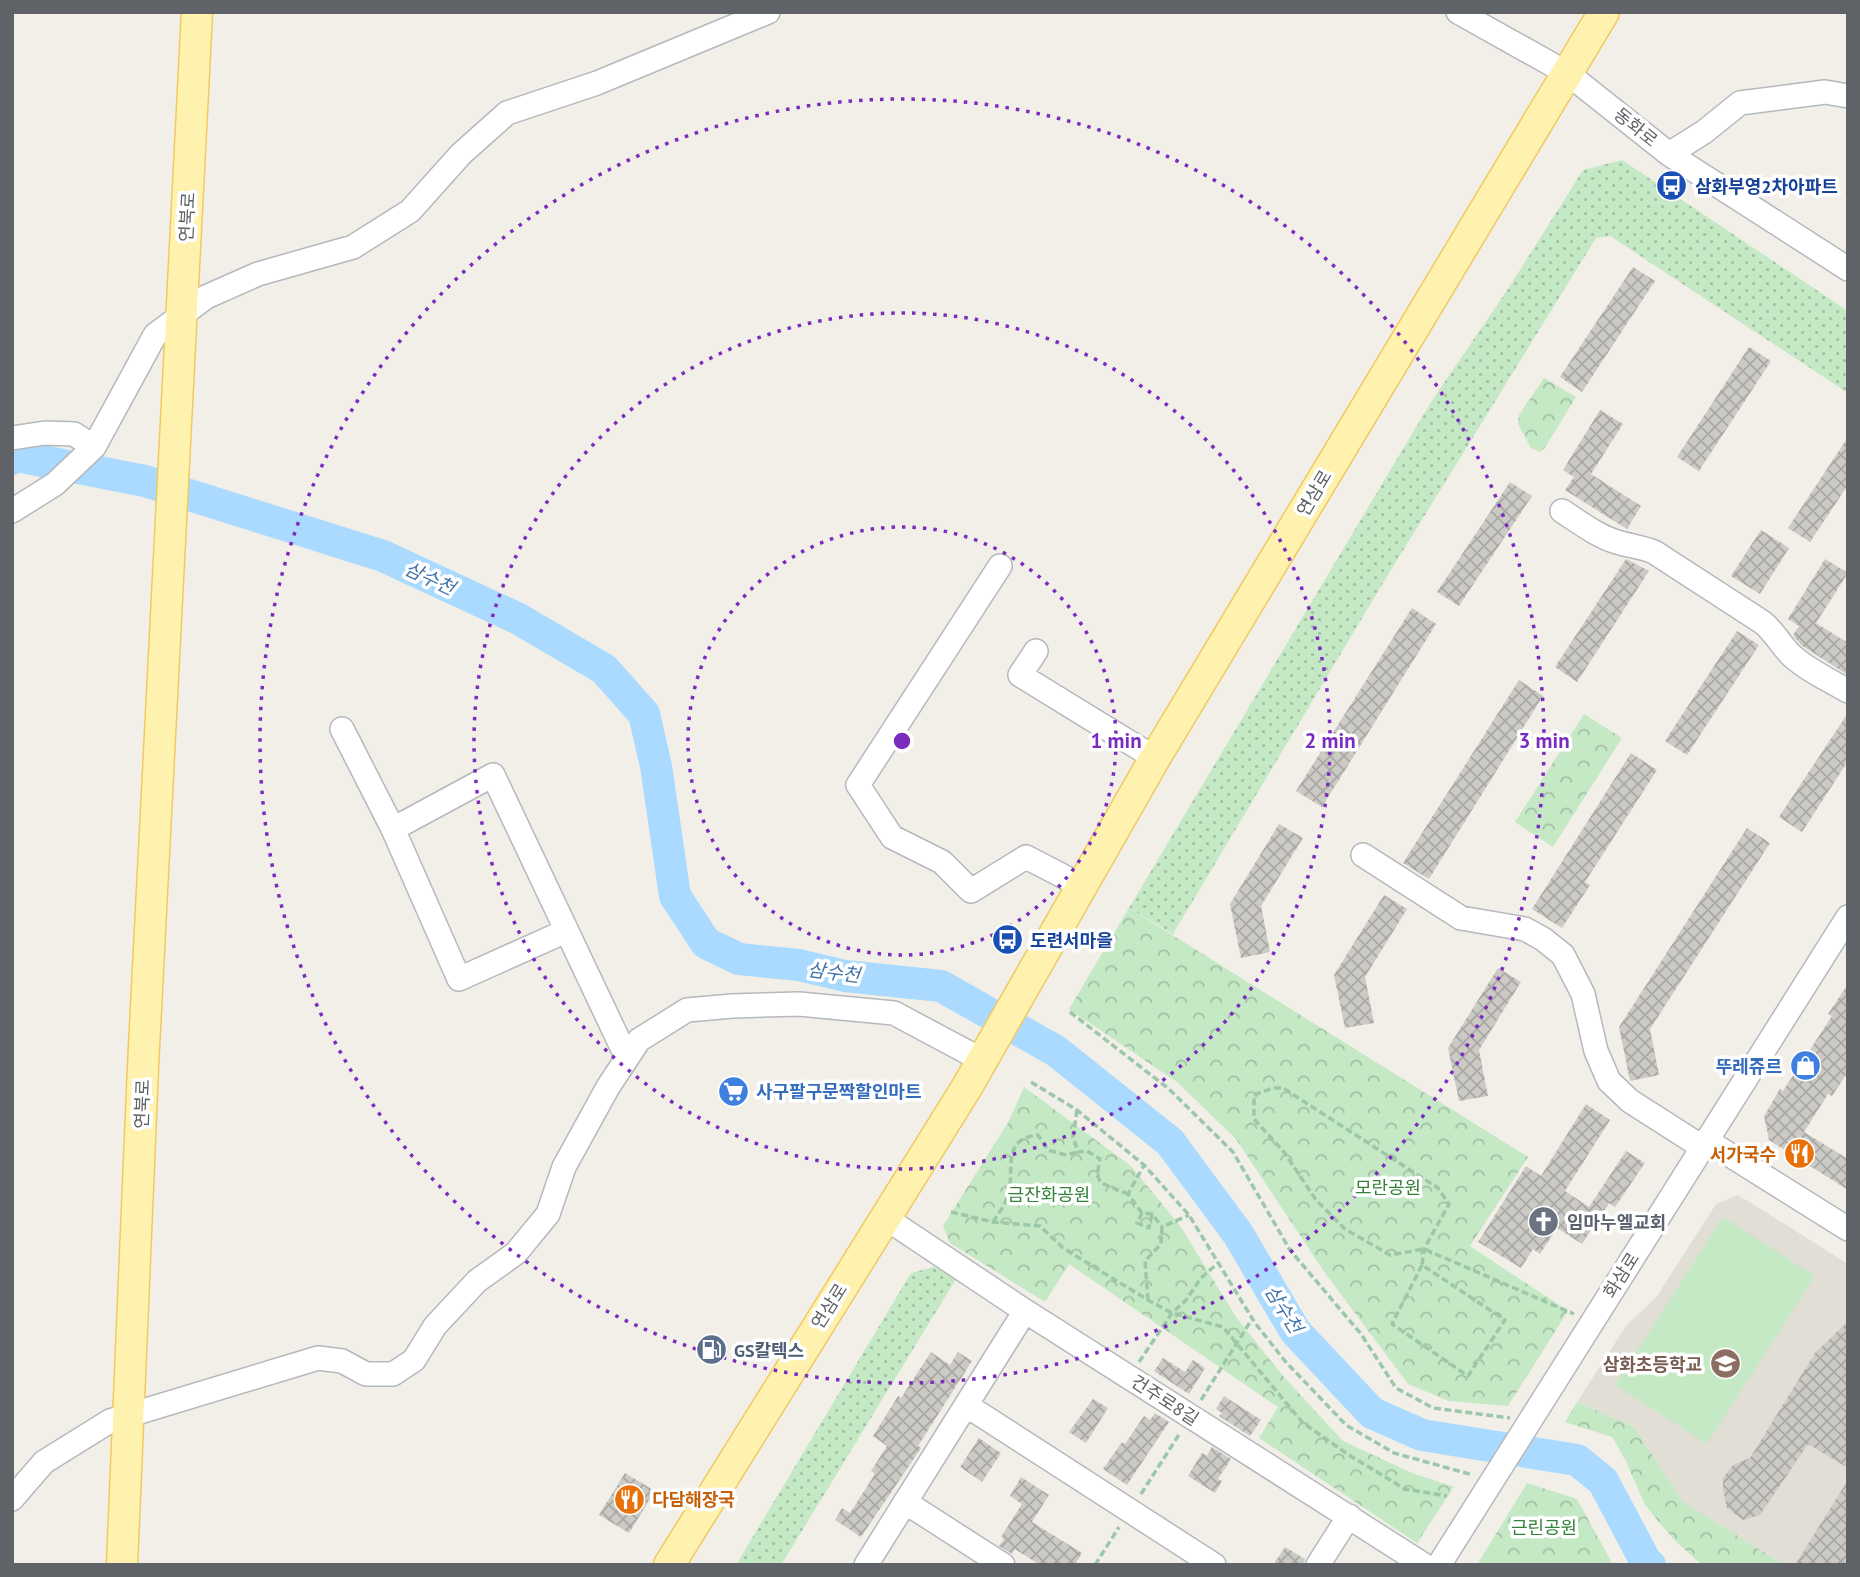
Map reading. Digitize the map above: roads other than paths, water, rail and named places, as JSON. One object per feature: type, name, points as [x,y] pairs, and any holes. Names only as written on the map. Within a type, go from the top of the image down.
[{"type":"main road","name":"연북로","points":[[122,1565],[197,12]]},
{"type":"main road","name":"연삼로","points":[[669,1565],[986,1054],[1155,758],[1604,12]]},
{"type":"street","points":[[12,511],[55,484],[94,447],[155,335],[206,297],[258,274],[354,247],[410,211],[461,154],[507,113],[597,83],[768,12]]},
{"type":"street","name":"동화로","points":[[1458,12],[1567,73],[1669,154],[1848,269]]},
{"type":"street","points":[[1669,154],[1704,132],[1740,103],[1825,92],[1848,96]]},
{"type":"street","points":[[12,439],[45,433],[74,434],[94,447]]},
{"type":"street","points":[[1562,511],[1599,534],[1654,552],[1762,622],[1773,630],[1782,646],[1793,657],[1848,691]]},
{"type":"street","points":[[1000,566],[858,785],[892,837],[942,862],[971,891],[1026,857],[1082,886]]},
{"type":"street","points":[[1036,650],[1020,675],[1155,758]]},
{"type":"street","points":[[342,729],[393,829],[459,979],[566,931]]},
{"type":"street","points":[[393,829],[493,775],[627,1058]]},
{"type":"street","points":[[1363,855],[1461,918],[1525,929],[1544,939],[1563,955],[1583,994],[1595,1051],[1609,1081],[1630,1101],[1848,1229]]},
{"type":"street","name":"화삼로","points":[[1439,1565],[1848,917]]},
{"type":"street","points":[[12,1499],[44,1462],[110,1422],[318,1358],[342,1361],[366,1374],[393,1374],[414,1360],[435,1326],[477,1281],[516,1253],[548,1214],[564,1167],[608,1087],[639,1040],[688,1010],[799,1004],[894,1013],[986,1054]]},
{"type":"street","name":"건주로8길","points":[[884,1217],[1025,1311],[1424,1565]]},
{"type":"street","points":[[866,1565],[1025,1311]]},
{"type":"street","points":[[966,1405],[1214,1565]]},
{"type":"street","points":[[905,1502],[1003,1565]]},
{"type":"street","points":[[1318,1565],[1349,1516]]},
{"type":"waterway","name":"삼수천","points":[[12,459],[17,456],[145,481],[383,556],[517,618],[604,669],[644,714],[656,766],[675,896],[706,943],[739,959],[799,965],[845,976],[941,986],[1056,1051],[1170,1142],[1238,1234],[1295,1331],[1372,1413],[1422,1435],[1577,1460],[1603,1481],[1650,1565]]},
{"type":"place","name":"삼화부영2차아파트","points":[[1672,186]]},
{"type":"place","name":"도련서마을","points":[[1007,940]]},
{"type":"place","name":"뚜레쥬르","points":[[1805,1066]]},
{"type":"place","name":"사구팔구문짝할인마트","points":[[733,1091]]},
{"type":"place","name":"서가국수","points":[[1799,1154]]},
{"type":"place","name":"임마누엘교회","points":[[1544,1222]]},
{"type":"place","name":"GS칼텍스","points":[[711,1350]]},
{"type":"place","name":"삼화초등학교","points":[[1725,1364]]},
{"type":"place","name":"다담해장국","points":[[629,1499]]},
{"type":"park label","name":"모란공원","points":[[1388,1187]]},
{"type":"park label","name":"금잔화공원","points":[[1049,1194]]},
{"type":"park label","name":"근린공원","points":[[1544,1527]]}]
